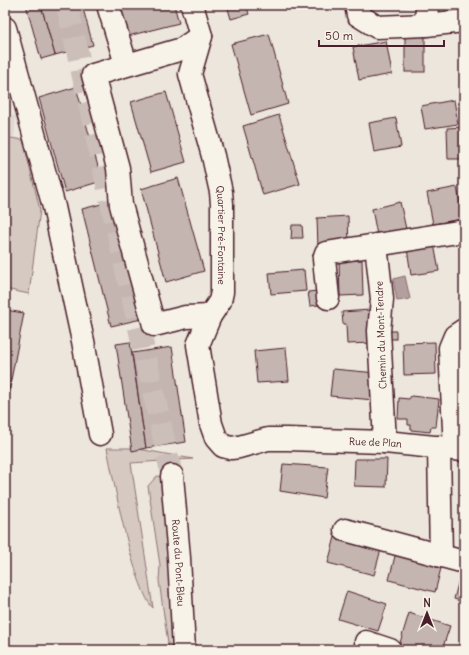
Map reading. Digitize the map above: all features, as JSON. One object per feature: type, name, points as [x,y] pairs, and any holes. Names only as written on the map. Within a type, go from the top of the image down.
[{"type":"street","points":[[108,5],[126,64]]},
{"type":"street","points":[[192,5],[201,36],[182,49],[126,64],[93,75],[118,168],[121,205],[154,325],[186,317],[210,316]]},
{"type":"street","points":[[356,5],[358,15],[377,27],[427,15],[464,21]]},
{"type":"street","points":[[5,28],[54,207],[83,341],[100,434]]},
{"type":"street","name":"Quartier Pré-Fontaine","points":[[201,36],[190,74],[213,156],[221,192],[222,292],[220,301],[210,316],[198,344],[211,424],[216,438],[223,446],[231,448],[261,440]]},
{"type":"street","points":[[328,298],[324,259],[326,253],[464,231]]},
{"type":"street","name":"Chemin du Mont-Tendre","points":[[376,245],[382,299],[379,331],[385,442]]},
{"type":"street","points":[[441,556],[453,449],[450,348],[455,336],[464,330]]},
{"type":"street","name":"Rue de Plan","points":[[261,440],[287,436],[385,442],[453,449]]},
{"type":"street","name":"Route du Pont-Bleu","points":[[172,476],[179,558],[184,650]]},
{"type":"street","points":[[345,530],[464,562]]},
{"type":"street","points":[[366,642],[390,650]]},
{"type":"shaded area","points":[[5,115],[16,116],[14,137],[5,136]]},
{"type":"shaded area","points":[[5,137],[23,140],[40,210],[29,294],[5,289]]},
{"type":"shaded area","points":[[405,276],[410,299],[397,301],[393,279]]},
{"type":"shaded area","points":[[107,448],[133,448],[193,459],[131,463],[153,608],[148,602],[143,591],[129,548]]},
{"type":"shaded area","points":[[157,476],[163,477],[174,650],[169,650],[159,581],[160,565],[148,486]]},
{"type":"building","points":[[26,5],[41,5],[55,55],[41,59]]},
{"type":"building","points":[[41,5],[82,5],[93,45],[55,55]]},
{"type":"building","points":[[119,5],[174,5],[179,23],[128,36]]},
{"type":"building","points":[[227,5],[246,5],[249,14],[231,19]]},
{"type":"building","points":[[374,5],[406,5],[406,7],[374,7]]},
{"type":"building","points":[[405,33],[425,33],[425,72],[405,72]]},
{"type":"building","points":[[269,34],[288,104],[251,115],[231,44]]},
{"type":"building","points":[[386,41],[392,74],[359,80],[353,47]]},
{"type":"building","points":[[76,87],[102,181],[65,192],[39,98]]},
{"type":"building","points":[[166,92],[186,162],[151,172],[131,102]]},
{"type":"building","points":[[454,100],[458,124],[425,129],[421,106]]},
{"type":"building","points":[[279,115],[300,184],[263,195],[243,126]]},
{"type":"building","points":[[396,118],[401,147],[374,152],[369,123]]},
{"type":"building","points":[[464,127],[464,159],[448,159],[447,128]]},
{"type":"building","points":[[178,178],[204,271],[166,282],[141,189]]},
{"type":"building","points":[[457,187],[463,219],[433,224],[427,193]]},
{"type":"building","points":[[117,200],[146,318],[111,326],[82,209]]},
{"type":"building","points":[[400,202],[406,229],[377,235],[372,209]]},
{"type":"building","points":[[348,216],[349,246],[318,248],[317,218]]},
{"type":"building","points":[[292,225],[302,225],[303,238],[293,238],[291,240]]},
{"type":"building","points":[[434,244],[439,271],[411,275],[407,248]]},
{"type":"building","points":[[362,260],[363,295],[340,296],[339,261]]},
{"type":"building","points":[[304,270],[306,291],[271,294],[269,273]]},
{"type":"building","points":[[317,291],[319,305],[310,306],[308,292]]},
{"type":"building","points":[[5,310],[24,313],[5,411]]},
{"type":"building","points":[[370,310],[372,343],[347,344],[346,324],[343,324],[342,312]]},
{"type":"building","points":[[383,331],[396,331],[396,339],[383,339]]},
{"type":"building","points":[[130,342],[146,448],[132,451],[116,344]]},
{"type":"building","points":[[435,342],[436,374],[404,375],[403,343]]},
{"type":"building","points":[[172,347],[186,442],[146,448],[132,353]]},
{"type":"building","points":[[286,348],[289,381],[257,383],[254,351]]},
{"type":"building","points":[[333,369],[377,373],[374,400],[330,396]]},
{"type":"building","points":[[411,396],[439,399],[436,427],[431,427],[430,432],[411,430],[411,425],[408,425],[408,419],[398,419],[399,398],[409,399]]},
{"type":"building","points":[[355,459],[387,459],[386,487],[354,486]]},
{"type":"building","points":[[283,464],[328,467],[324,498],[280,491]]},
{"type":"building","points":[[335,537],[381,549],[374,575],[328,563]]},
{"type":"building","points":[[396,552],[442,564],[435,592],[389,580]]},
{"type":"building","points":[[461,572],[464,573],[464,602],[454,599]]},
{"type":"building","points":[[347,591],[387,604],[378,631],[338,619]]},
{"type":"building","points":[[409,613],[450,626],[442,650],[412,650],[399,646]]},
{"type":"tunnel","points":[[67,5],[172,476]]}]
